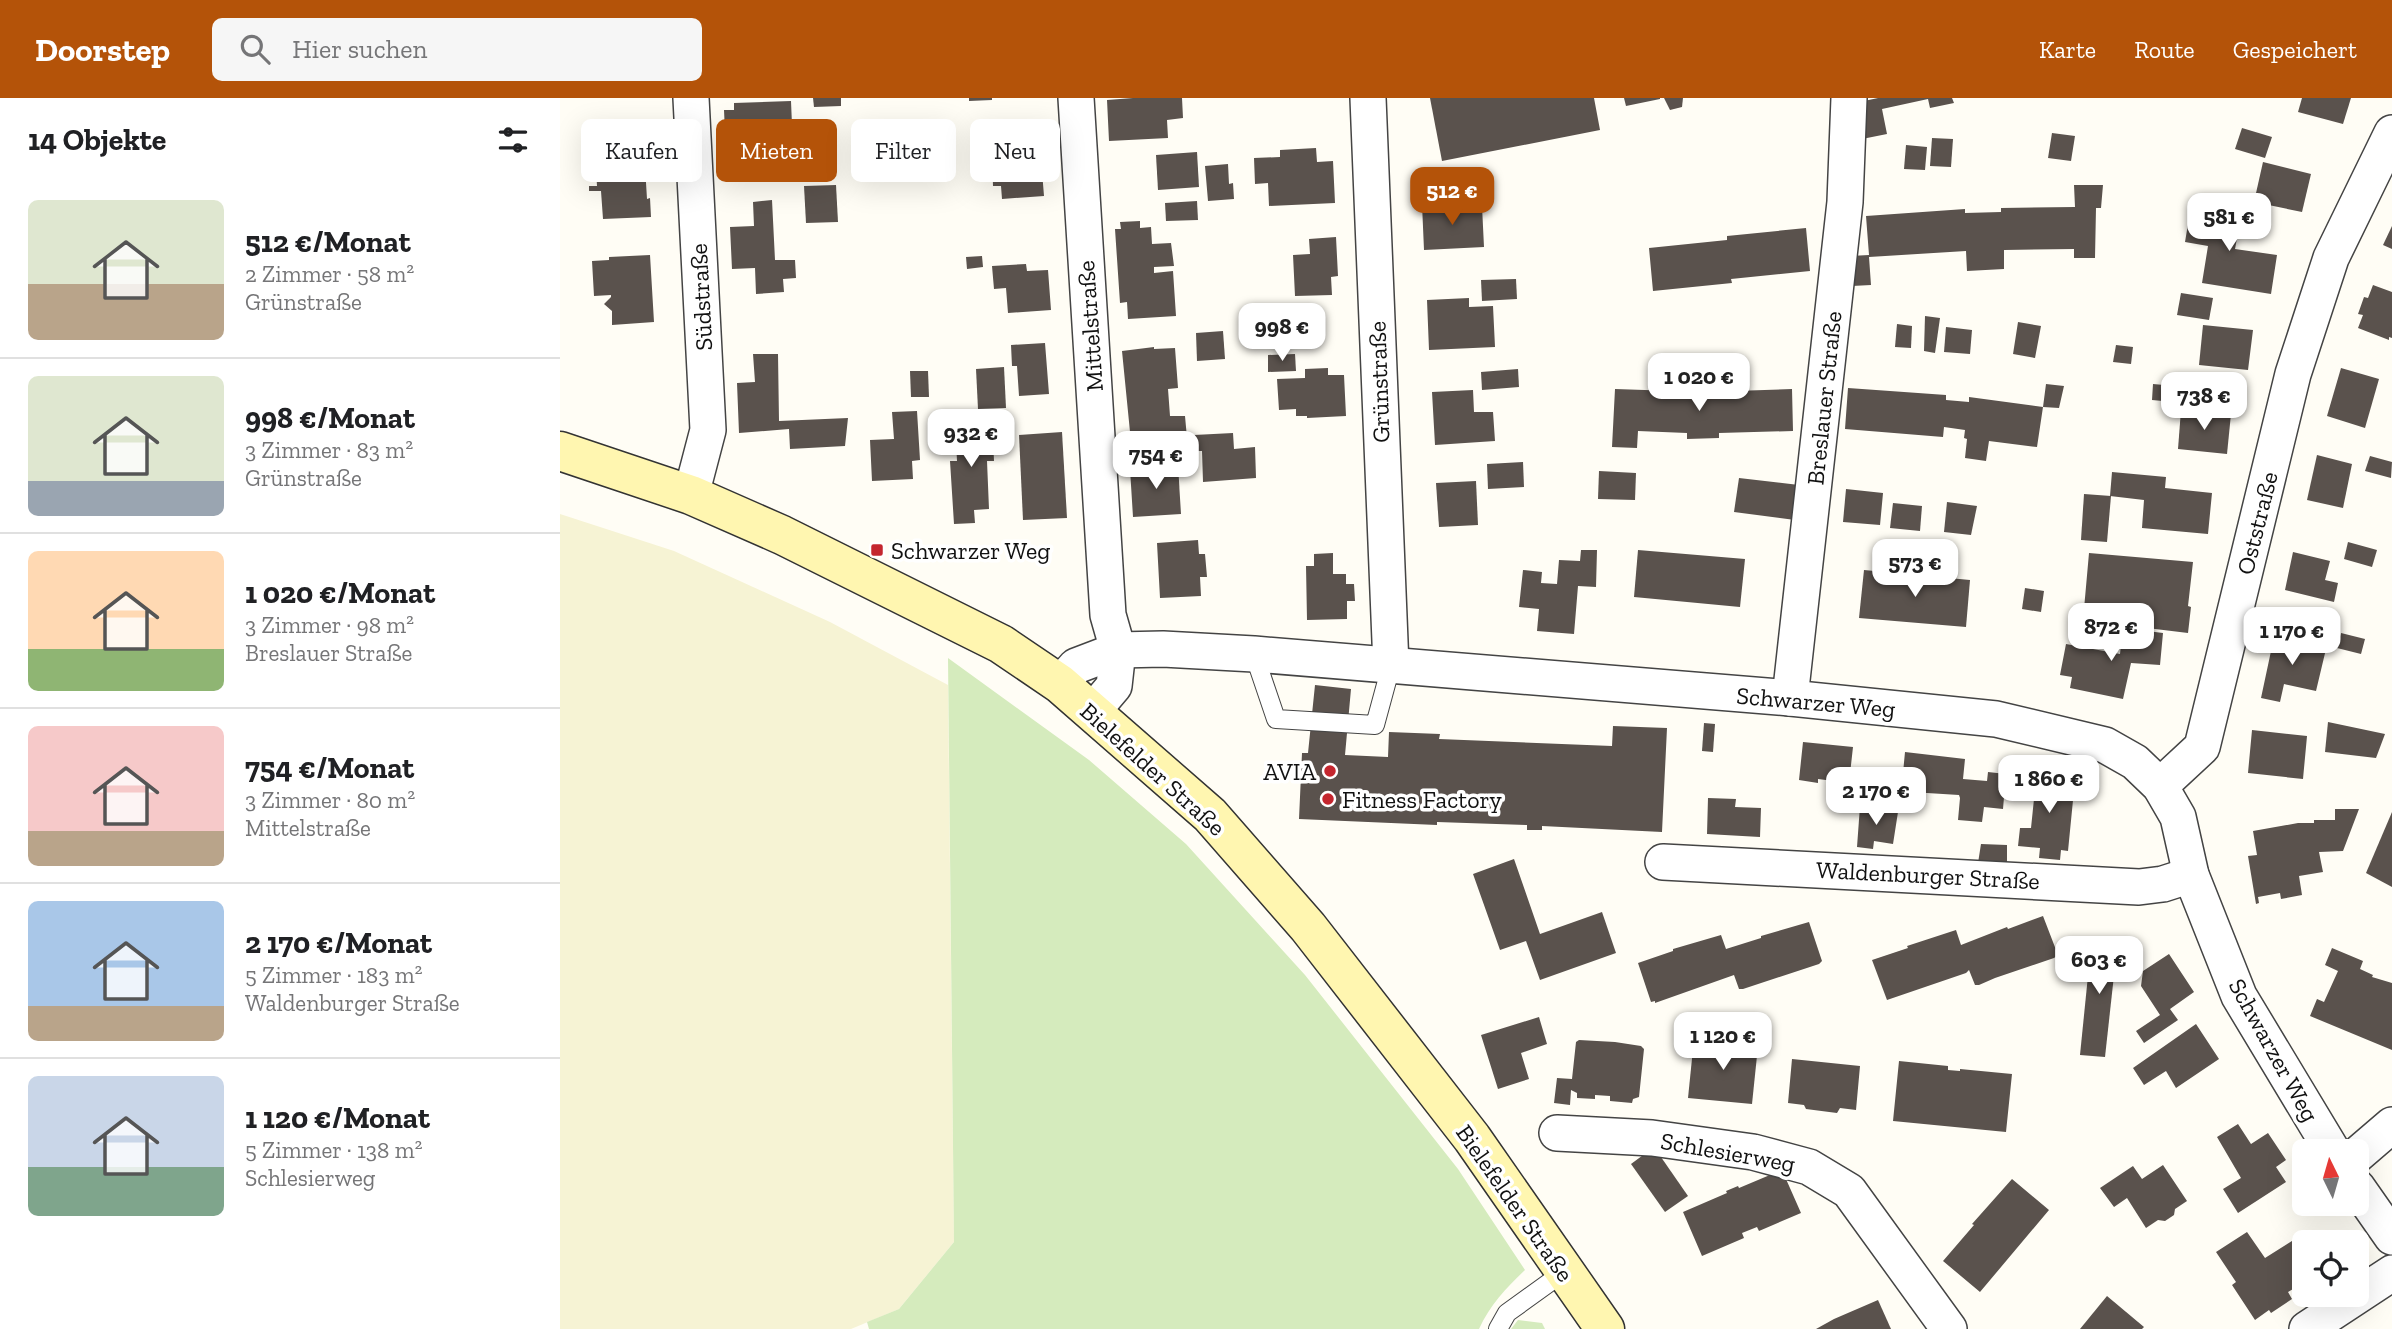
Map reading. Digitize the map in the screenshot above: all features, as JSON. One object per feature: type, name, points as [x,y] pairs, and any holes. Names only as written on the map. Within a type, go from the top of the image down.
[{"type":"main road","name":"Bielefelder Straße","points":[[560,451],[691,495],[851,568],[1001,644],[1060,684],[1210,815],[1308,927],[1472,1138],[1605,1329]]},
{"type":"street","name":"Südstraße","points":[[691,98],[708,429],[691,495]]},
{"type":"street","name":"Mittelstraße","points":[[1076,98],[1108,615],[1118,650],[1114,686],[1092,712]]},
{"type":"street","name":"Grünstraße","points":[[1368,98],[1391,666]]},
{"type":"street","name":"Breslauer Straße","points":[[1790,698],[1845,202],[1849,98]]},
{"type":"street","name":"Oststraße","points":[[2160,786],[2202,747],[2293,374],[2331,258],[2392,133]]},
{"type":"street","name":"Schwarzer Weg","points":[[1060,684],[1076,666],[1118,650],[1163,649],[1254,654],[1790,698],[1996,719],[2105,745],[2135,762],[2160,786],[2178,817],[2191,875],[2239,996],[2325,1139]]},
{"type":"street","name":"Waldenburger Straße","points":[[1663,862],[2139,887],[2163,884],[2191,875]]},
{"type":"street","points":[[2370,1144],[2392,1125]]},
{"type":"street","name":"Schlesierweg","points":[[1556,1133],[1652,1138],[1753,1152],[1809,1167],[1849,1191],[1949,1329]]},
{"type":"street","points":[[2370,1206],[2392,1237]]},
{"type":"street","points":[[2307,1329],[2392,1273]]},
{"type":"lane","points":[[1254,654],[1276,719],[1375,725],[1391,666]]},
{"type":"lane","points":[[1498,1329],[1507,1313],[1564,1272]]},
{"type":"shaded area","points":[[560,514],[674,551],[830,622],[948,685],[954,1242],[899,1309],[851,1329],[560,1329]]},
{"type":"green space","points":[[948,658],[1089,760],[1186,844],[1305,975],[1458,1169],[1525,1270],[1499,1297],[1479,1329],[869,1329],[867,1322],[899,1309],[954,1242]]},
{"type":"green space","points":[[1518,1320],[1542,1323],[1545,1329],[1511,1329]]},
{"type":"building","points":[[813,98],[841,98],[841,106],[814,107]]},
{"type":"building","points":[[969,98],[992,98],[992,100],[969,101]]},
{"type":"building","points":[[1182,98],[1183,118],[1167,120],[1168,138],[1109,141],[1107,100]]},
{"type":"building","points":[[1430,98],[1594,98],[1600,130],[1442,161]]},
{"type":"building","points":[[1624,98],[1660,98],[1660,99],[1626,106]]},
{"type":"building","points":[[1664,98],[1683,98],[1682,107],[1670,110]]},
{"type":"building","points":[[1878,98],[1952,98],[1954,103],[1930,108],[1928,99],[1882,109],[1887,134],[1862,139],[1864,101]]},
{"type":"building","points":[[2302,98],[2351,98],[2343,124],[2298,112]]},
{"type":"building","points":[[791,101],[792,119],[724,119],[724,110],[734,110],[734,103]]},
{"type":"building","points":[[2242,128],[2272,137],[2265,158],[2235,149]]},
{"type":"building","points":[[2052,133],[2075,136],[2071,161],[2048,158]]},
{"type":"building","points":[[1932,138],[1953,139],[1951,167],[1930,166]]},
{"type":"building","points":[[1906,145],[1927,147],[1925,170],[1904,169]]},
{"type":"building","points":[[1316,148],[1317,162],[1333,161],[1335,203],[1269,206],[1268,183],[1255,184],[1254,158],[1280,157],[1280,150]]},
{"type":"building","points":[[1197,152],[1199,187],[1158,190],[1156,155]]},
{"type":"building","points":[[2263,162],[2311,174],[2302,212],[2254,202]]},
{"type":"building","points":[[1228,164],[1229,184],[1233,183],[1234,199],[1208,201],[1205,166]]},
{"type":"building","points":[[597,182],[646,182],[651,217],[603,219],[601,191],[589,191],[589,186],[597,186]]},
{"type":"building","points":[[993,182],[1043,182],[1044,196],[1002,199],[1001,186],[993,186]]},
{"type":"building","points":[[836,185],[838,222],[806,223],[804,186]]},
{"type":"building","points":[[1485,185],[1486,201],[1461,202],[1460,186]]},
{"type":"building","points":[[2074,185],[2103,185],[2101,208],[2096,208],[2095,258],[2074,258],[2074,249],[2004,250],[2004,269],[1967,271],[1966,251],[1869,257],[1871,285],[1852,286],[1850,256],[1869,255],[1866,216],[1965,209],[1965,213],[2001,212],[2001,208],[2075,207]]},
{"type":"building","points":[[772,200],[775,260],[795,260],[796,278],[783,279],[784,292],[756,294],[755,268],[732,269],[730,227],[754,226],[753,202]]},
{"type":"building","points":[[1197,201],[1198,220],[1166,221],[1165,203]]},
{"type":"building","points":[[1454,202],[1455,207],[1482,206],[1484,247],[1424,250],[1422,204]]},
{"type":"building","points":[[2191,206],[2241,217],[2235,249],[2277,255],[2271,294],[2202,283],[2208,246],[2185,242]]},
{"type":"building","points":[[1140,221],[1140,228],[1151,227],[1152,244],[1171,243],[1174,266],[1154,267],[1154,273],[1173,271],[1176,316],[1128,319],[1127,302],[1120,303],[1115,229],[1121,229],[1120,222]]},
{"type":"building","points":[[2392,226],[2392,249],[2383,245]]},
{"type":"building","points":[[1806,228],[1810,271],[1653,291],[1649,248]]},
{"type":"building","points":[[1336,237],[1338,276],[1331,277],[1332,295],[1295,296],[1293,255],[1310,254],[1309,239]]},
{"type":"building","points":[[650,255],[654,322],[612,325],[612,311],[604,304],[611,295],[594,296],[592,261],[609,260],[609,257]]},
{"type":"building","points":[[982,256],[983,267],[967,269],[966,257]]},
{"type":"building","points":[[1026,264],[1027,271],[1048,270],[1051,310],[1008,313],[1006,288],[994,289],[992,266]]},
{"type":"building","points":[[1516,279],[1517,299],[1482,301],[1481,280]]},
{"type":"building","points":[[2373,285],[2392,292],[2392,338],[2389,337],[2389,340],[2358,328],[2363,315],[2358,314],[2364,297],[2368,298]]},
{"type":"building","points":[[2181,293],[2213,298],[2209,320],[2177,315]]},
{"type":"building","points":[[1469,298],[1469,307],[1493,306],[1495,347],[1429,350],[1427,300]]},
{"type":"building","points":[[1925,316],[1940,318],[1935,353],[1924,351]]},
{"type":"building","points":[[2018,322],[2041,326],[2035,358],[2013,354]]},
{"type":"building","points":[[1897,324],[1912,326],[1911,348],[1895,347]]},
{"type":"building","points":[[2203,325],[2253,330],[2248,370],[2199,365]]},
{"type":"building","points":[[1946,327],[1972,330],[1970,354],[1944,352]]},
{"type":"building","points":[[1223,331],[1225,359],[1197,361],[1196,333]]},
{"type":"building","points":[[1045,343],[1049,394],[1019,396],[1017,366],[1012,366],[1011,345]]},
{"type":"building","points":[[2116,345],[2133,347],[2131,364],[2113,362]]},
{"type":"building","points":[[1154,347],[1175,348],[1178,388],[1168,389],[1170,416],[1185,416],[1187,438],[1131,442],[1122,351]]},
{"type":"building","points":[[753,354],[778,354],[779,421],[848,418],[845,446],[790,449],[789,429],[739,433],[737,383],[755,382]]},
{"type":"building","points":[[1295,354],[1296,371],[1268,372],[1268,355]]},
{"type":"building","points":[[1004,367],[1006,408],[978,409],[976,369]]},
{"type":"building","points":[[1328,368],[1328,375],[1344,375],[1346,416],[1307,418],[1296,416],[1296,409],[1279,410],[1277,379],[1305,378],[1305,369]]},
{"type":"building","points":[[2341,368],[2379,379],[2365,428],[2327,416]]},
{"type":"building","points":[[1518,369],[1519,387],[1482,390],[1481,372]]},
{"type":"building","points":[[910,371],[928,371],[929,397],[911,397]]},
{"type":"building","points":[[2046,384],[2064,386],[2059,408],[2043,407]]},
{"type":"building","points":[[2153,384],[2186,387],[2184,403],[2152,400]]},
{"type":"building","points":[[1848,388],[1946,395],[1946,400],[1969,402],[1969,397],[2043,407],[2037,447],[1989,441],[1986,461],[1965,458],[1965,430],[1944,427],[1943,437],[1845,429]]},
{"type":"building","points":[[1615,389],[1703,392],[1792,389],[1793,431],[1719,433],[1719,438],[1687,439],[1687,433],[1638,431],[1637,448],[1612,447]]},
{"type":"building","points":[[1473,390],[1474,412],[1493,412],[1495,441],[1435,445],[1432,392]]},
{"type":"building","points":[[2181,410],[2231,414],[2227,454],[2178,449]]},
{"type":"building","points":[[917,411],[920,460],[912,461],[913,479],[872,481],[870,440],[894,439],[892,412]]},
{"type":"building","points":[[992,419],[994,461],[987,461],[989,509],[974,510],[975,523],[954,524],[950,461],[957,461],[955,421]]},
{"type":"building","points":[[1062,432],[1067,518],[1023,520],[1019,435]]},
{"type":"building","points":[[1233,433],[1234,449],[1255,447],[1256,478],[1203,482],[1202,451],[1195,451],[1194,435]]},
{"type":"building","points":[[2317,455],[2352,464],[2343,508],[2307,500]]},
{"type":"building","points":[[2370,456],[2392,462],[2391,478],[2365,471]]},
{"type":"building","points":[[1523,462],[1524,487],[1488,489],[1487,464]]},
{"type":"building","points":[[1178,465],[1181,514],[1133,517],[1130,469]]},
{"type":"building","points":[[1599,471],[1636,473],[1635,500],[1598,499]]},
{"type":"building","points":[[2112,472],[2166,477],[2165,488],[2212,493],[2208,534],[2142,528],[2144,500],[2110,496]]},
{"type":"building","points":[[1739,478],[1799,485],[1795,520],[1734,512]]},
{"type":"building","points":[[1476,481],[1478,525],[1439,527],[1436,483]]},
{"type":"building","points":[[1846,489],[1883,493],[1880,525],[1843,522]]},
{"type":"building","points":[[2084,494],[2111,496],[2107,542],[2081,540]]},
{"type":"building","points":[[1947,502],[1977,506],[1971,535],[1944,532]]},
{"type":"building","points":[[1893,503],[1922,506],[1920,531],[1890,528]]},
{"type":"building","points":[[1198,540],[1199,554],[1205,554],[1207,577],[1200,577],[1201,596],[1160,598],[1157,543]]},
{"type":"building","points":[[2348,542],[2377,550],[2372,567],[2344,559]]},
{"type":"building","points":[[1581,550],[1597,550],[1596,587],[1578,586],[1574,634],[1537,631],[1539,609],[1519,607],[1523,570],[1542,572],[1541,583],[1557,584],[1559,560],[1580,561]]},
{"type":"building","points":[[1638,550],[1745,559],[1740,607],[1634,597]]},
{"type":"building","points":[[2293,552],[2330,561],[2325,580],[2338,583],[2334,602],[2285,590]]},
{"type":"building","points":[[1333,553],[1333,574],[1346,574],[1346,584],[1354,584],[1355,601],[1347,601],[1347,619],[1307,620],[1306,566],[1314,566],[1314,554]]},
{"type":"building","points":[[2089,553],[2193,562],[2188,633],[2147,628],[2148,615],[2084,609]]},
{"type":"building","points":[[1864,570],[1970,580],[1966,627],[1859,618]]},
{"type":"building","points":[[2025,588],[2044,591],[2041,612],[2022,609]]},
{"type":"building","points":[[2123,628],[2163,633],[2160,665],[2131,663],[2123,699],[2070,688],[2072,677],[2060,675],[2066,644],[2120,654]]},
{"type":"building","points":[[2341,633],[2365,639],[2361,654],[2337,648]]},
{"type":"building","points":[[2295,635],[2305,638],[2303,644],[2326,649],[2316,691],[2284,684],[2280,702],[2261,698],[2274,637],[2293,642]]},
{"type":"building","points":[[1315,685],[1351,689],[1345,755],[1388,757],[1389,732],[1440,734],[1439,739],[1612,746],[1613,726],[1667,728],[1662,832],[1542,826],[1542,830],[1527,830],[1527,825],[1437,822],[1437,825],[1299,819],[1302,753],[1308,753]]},
{"type":"building","points":[[2328,722],[2385,734],[2376,758],[2325,752]]},
{"type":"building","points":[[1704,723],[1715,724],[1713,752],[1702,751]]},
{"type":"building","points":[[2252,730],[2307,736],[2303,779],[2248,773]]},
{"type":"building","points":[[1803,742],[1853,747],[1849,783],[1818,779],[1818,783],[1799,780]]},
{"type":"building","points":[[1905,752],[1965,759],[1963,779],[1987,781],[1988,772],[2006,774],[2003,809],[1984,807],[1982,822],[1958,820],[1959,795],[1911,792],[1913,774],[1903,773]]},
{"type":"building","points":[[2025,775],[2075,780],[2068,851],[2061,850],[2060,860],[2039,858],[2040,848],[2018,846],[2020,828],[2031,828],[2034,799],[2023,798]]},
{"type":"building","points":[[1708,798],[1736,799],[1735,807],[1761,808],[1760,837],[1707,834]]},
{"type":"building","points":[[1860,806],[1898,812],[1893,844],[1874,841],[1873,849],[1857,847]]},
{"type":"building","points":[[2335,809],[2359,809],[2343,851],[2319,852],[2323,872],[2299,876],[2302,895],[2281,899],[2280,893],[2258,897],[2259,903],[2256,904],[2248,856],[2257,855],[2253,831],[2314,823],[2314,820],[2335,820]]},
{"type":"building","points":[[2392,812],[2392,887],[2366,873]]},
{"type":"building","points":[[1981,844],[2007,845],[2007,864],[1978,863]]},
{"type":"building","points":[[1514,859],[1540,934],[1602,912],[1616,953],[1540,980],[1526,941],[1500,950],[1473,874]]},
{"type":"building","points":[[2043,916],[2058,955],[2054,958],[1979,985],[1975,985],[1969,970],[1887,1000],[1872,960],[1956,930],[1961,945]]},
{"type":"building","points":[[1809,922],[1822,961],[1819,964],[1743,989],[1739,989],[1734,975],[1655,1003],[1651,1002],[1638,963],[1721,935],[1726,949]]},
{"type":"building","points":[[2092,936],[2118,939],[2105,1057],[2080,1055]]},
{"type":"building","points":[[2332,948],[2363,961],[2360,969],[2373,975],[2372,977],[2392,983],[2392,1050],[2310,1016],[2317,999],[2324,1002],[2338,971],[2325,965]]},
{"type":"building","points":[[2169,954],[2194,992],[2170,1009],[2178,1020],[2144,1043],[2136,1031],[2160,1015],[2141,986],[2143,971]]},
{"type":"building","points":[[1539,1017],[1547,1044],[1521,1053],[1529,1079],[1498,1089],[1481,1035]]},
{"type":"building","points":[[2196,1024],[2219,1059],[2176,1088],[2166,1071],[2144,1085],[2133,1068]]},
{"type":"building","points":[[1694,1039],[1758,1046],[1752,1104],[1688,1098]]},
{"type":"building","points":[[1579,1040],[1641,1046],[1644,1049],[1639,1097],[1633,1099],[1632,1103],[1610,1101],[1610,1096],[1577,1098],[1577,1093],[1571,1090],[1570,1105],[1554,1103],[1557,1078],[1572,1079],[1576,1042]]},
{"type":"building","points":[[1792,1059],[1860,1066],[1856,1110],[1840,1108],[1837,1113],[1806,1109],[1804,1105],[1788,1103]]},
{"type":"building","points":[[1899,1061],[1948,1066],[1948,1070],[2012,1074],[2006,1132],[1893,1121]]},
{"type":"building","points":[[2238,1124],[2251,1144],[2268,1133],[2286,1160],[2276,1167],[2286,1182],[2238,1213],[2223,1189],[2241,1178],[2217,1137]]},
{"type":"building","points":[[1654,1147],[1688,1196],[1665,1212],[1631,1164]]},
{"type":"building","points":[[2163,1165],[2187,1201],[2175,1209],[2174,1215],[2165,1221],[2158,1220],[2146,1228],[2127,1198],[2114,1207],[2100,1188],[2133,1166],[2142,1179]]},
{"type":"building","points":[[1782,1170],[1801,1213],[1759,1231],[1757,1227],[1742,1233],[1744,1238],[1702,1256],[1683,1212],[1727,1193],[1726,1191]]},
{"type":"building","points":[[2012,1179],[2049,1210],[1980,1292],[1943,1261]]},
{"type":"building","points":[[2247,1232],[2265,1258],[2292,1241],[2292,1290],[2288,1292],[2292,1299],[2255,1320],[2232,1285],[2236,1282],[2216,1252]]},
{"type":"building","points":[[2107,1296],[2144,1327],[2080,1329]]},
{"type":"building","points":[[1878,1300],[1891,1329],[1816,1329],[1834,1319]]},
{"type":"place","name":"Schwarzer Weg","points":[[877,550]]},
{"type":"place","name":"AVIA","points":[[1330,771]]},
{"type":"place","name":"Fitness Factory","points":[[1328,799]]}]
